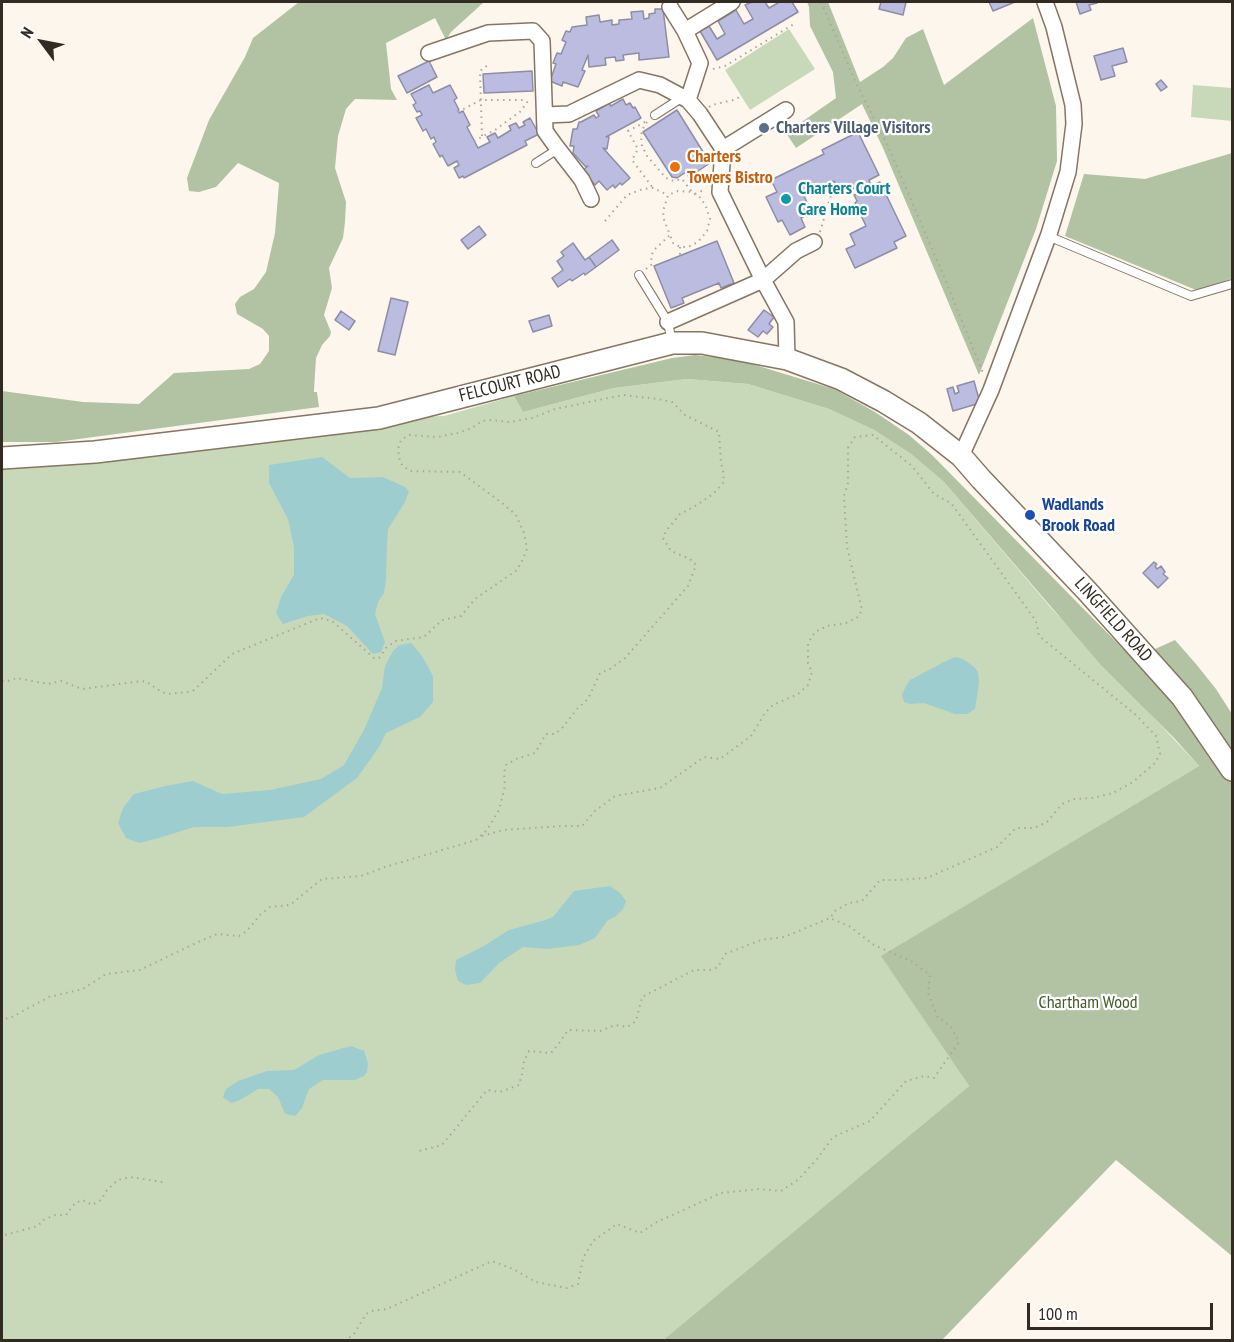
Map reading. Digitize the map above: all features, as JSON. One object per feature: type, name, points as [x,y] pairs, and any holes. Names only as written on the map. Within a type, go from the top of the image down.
[{"type":"street","points":[[685,31],[732,2]]},
{"type":"street","points":[[961,456],[991,390],[1048,236],[1068,172],[1074,124],[1073,105],[1054,27],[1045,2]]},
{"type":"street","points":[[670,6],[700,63],[686,98]]},
{"type":"street","points":[[429,53],[488,33],[533,31],[542,41],[545,131],[582,180],[591,199]]},
{"type":"street","points":[[545,115],[569,114],[639,80],[660,85],[686,98],[700,114],[723,149],[720,192],[786,322],[787,358]]},
{"type":"street","points":[[723,149],[786,110]]},
{"type":"street","points":[[668,322],[763,279],[796,251],[814,242]]},
{"type":"street","name":"FELCOURT ROAD","points":[[2,458],[95,452],[379,418],[672,343],[702,343],[787,358],[831,375],[883,401],[919,423],[961,456],[981,479]]},
{"type":"street","name":"LINGFIELD ROAD","points":[[981,479],[1087,591],[1182,698],[1233,770]]},
{"type":"lane","points":[[655,115],[686,98]]},
{"type":"lane","points":[[536,163],[558,149]]},
{"type":"lane","points":[[1048,236],[1191,296],[1233,284]]},
{"type":"lane","points":[[639,275],[668,322],[672,343]]},
{"type":"path","points":[[821,2],[857,85],[888,146],[991,390]]},
{"type":"path","points":[[698,67],[711,70],[725,66],[794,24]]},
{"type":"path","points":[[482,136],[480,71],[488,65]]},
{"type":"path","points":[[474,141],[495,130],[521,111],[527,100],[533,96],[544,95]]},
{"type":"path","points":[[700,114],[712,105],[742,96]]},
{"type":"path","points":[[458,112],[481,100],[527,100]]},
{"type":"path","points":[[668,195],[663,217],[673,243],[680,247],[688,247],[698,242],[707,231],[710,219],[706,207],[701,198],[692,192],[682,179],[674,181],[666,178],[647,156],[642,146],[641,135],[648,120],[628,131],[638,148],[632,160],[653,188],[668,195],[678,191],[692,192]]},
{"type":"path","points":[[605,221],[627,195],[653,188]]},
{"type":"path","points":[[814,242],[820,234],[832,192],[837,188]]},
{"type":"path","points":[[639,275],[652,264],[651,256],[654,250],[670,235]]},
{"type":"path","points":[[680,247],[680,255]]},
{"type":"path","points":[[2,681],[17,678],[48,684],[61,681],[82,689],[142,681],[166,694],[189,692],[194,690],[232,654],[320,618],[332,621],[374,658],[379,658],[395,641],[424,637],[442,620],[461,616],[475,600],[517,570],[526,549],[524,533],[516,515],[460,472],[410,471],[400,462],[398,449],[401,440],[409,435],[437,437],[458,433],[482,421],[510,422],[532,418],[555,409],[623,395],[672,402],[685,415],[719,432],[724,482],[697,506],[680,514],[663,538],[671,551],[690,558],[696,566],[688,585],[625,658],[600,673],[588,699],[563,727],[555,734],[546,735],[535,753],[506,765],[505,786],[499,810],[487,830],[476,840],[361,876],[322,879],[290,905],[270,907],[247,931],[239,936],[218,934],[140,970],[106,974],[83,989],[49,997],[2,1019]]},
{"type":"path","points":[[419,1150],[442,1145],[487,1090],[500,1092],[519,1084],[524,1061],[529,1051],[550,1053],[568,1030],[600,1031],[615,1025],[627,1027],[636,1021],[642,997],[694,970],[710,970],[718,967],[725,954],[761,940],[784,937],[831,918],[836,911],[849,903],[862,902],[880,880],[927,878],[997,847],[1016,828],[1034,828],[1047,822],[1062,804],[1074,799],[1093,798],[1113,793],[1133,782],[1155,763],[1160,754],[1156,736],[1136,715],[1039,636],[1036,621],[951,503],[934,494],[912,466],[873,435],[855,437],[848,448],[848,483],[844,496],[846,547],[862,610],[858,617],[846,623],[827,626],[815,632],[808,643],[808,663],[812,672],[808,685],[798,694],[773,705],[765,712],[751,736],[720,759],[704,757],[660,788],[615,796],[582,826],[503,831],[480,836]]},
{"type":"path","points":[[344,1341],[354,1334],[366,1314],[387,1309],[492,1261],[513,1269],[536,1282],[567,1288],[578,1284],[584,1258],[593,1241],[617,1224],[640,1233],[657,1222],[721,1193],[759,1189],[781,1191],[799,1179],[833,1137],[870,1121],[906,1081],[924,1076],[934,1078],[959,1042],[951,1027],[938,1016],[933,1006],[928,993],[930,975],[911,961],[874,945],[849,926],[831,918]]},
{"type":"path","points":[[2,1240],[5,1235],[38,1226],[43,1220],[54,1215],[66,1215],[75,1203],[83,1200],[92,1205],[101,1200],[107,1190],[118,1180],[130,1177],[163,1182]]},
{"type":"green space","points":[[299,2],[484,2],[451,32],[446,40],[435,18],[386,43],[391,89],[397,100],[355,99],[346,109],[338,136],[335,168],[346,202],[345,222],[343,238],[329,268],[332,288],[324,315],[331,332],[316,358],[314,392],[317,392],[319,407],[56,442],[2,442],[2,391],[83,402],[139,404],[174,373],[249,369],[260,364],[269,351],[269,336],[263,329],[237,314],[235,304],[240,297],[254,289],[266,272],[275,233],[279,183],[238,163],[216,187],[199,192],[189,191],[187,178],[209,120],[245,57],[253,38]]},
{"type":"green space","points":[[807,2],[828,2],[860,82],[893,58],[906,38],[923,29],[944,85],[1033,18],[1056,106],[1057,161],[1036,229],[979,375],[883,148],[862,104],[796,148],[786,133],[836,98],[833,72],[810,26]]},
{"type":"green space","points":[[789,29],[815,69],[750,110],[725,70]]},
{"type":"green space","points":[[1193,85],[1232,88],[1232,121],[1191,117]]},
{"type":"green space","points":[[1232,153],[1232,278],[1217,285],[1196,290],[1065,236],[1084,174],[1145,179]]},
{"type":"green space","name":"Chartham Wood","points":[[695,355],[752,364],[834,389],[875,412],[909,435],[932,455],[1133,659],[1175,640],[1216,689],[1232,714],[1232,1256],[1116,1160],[942,1340],[663,1340],[969,1086],[881,956],[1199,766],[1101,665],[944,482],[911,454],[874,430],[829,409],[748,384],[687,379],[614,388],[523,412],[514,396],[672,358]]},
{"type":"green space","points":[[687,379],[748,384],[829,409],[874,430],[911,454],[944,482],[1052,609],[1199,766],[882,956],[969,1086],[663,1340],[2,1340],[2,458],[379,418],[444,416],[514,396],[523,412],[614,388]]},
{"type":"water","points":[[322,457],[350,478],[383,477],[409,491],[405,502],[388,529],[386,580],[384,593],[378,602],[375,614],[385,642],[381,652],[373,654],[347,626],[324,614],[308,616],[283,624],[276,613],[281,597],[294,575],[294,547],[288,519],[269,483],[269,465]]},
{"type":"water","points":[[411,643],[422,656],[433,676],[433,702],[420,717],[386,733],[357,778],[304,817],[228,827],[194,827],[139,843],[126,838],[118,823],[123,808],[134,794],[193,781],[222,794],[270,790],[321,779],[344,765],[364,730],[382,688],[385,666],[393,651],[399,645]]},
{"type":"water","points":[[955,657],[963,659],[978,672],[979,683],[975,709],[967,714],[955,714],[924,703],[904,702],[902,695],[910,680]]},
{"type":"water","points":[[610,886],[626,901],[623,909],[607,921],[595,938],[579,945],[547,949],[523,947],[499,963],[480,983],[466,985],[458,981],[455,970],[456,960],[509,930],[553,917],[574,891]]},
{"type":"water","points":[[351,1046],[364,1051],[368,1063],[364,1076],[355,1080],[323,1080],[309,1089],[302,1108],[295,1116],[285,1114],[278,1097],[269,1089],[258,1089],[231,1103],[223,1097],[226,1089],[238,1081],[267,1071],[294,1070],[319,1055]]},
{"type":"building","points":[[752,2],[765,2],[769,8],[777,2],[792,2],[798,12],[717,60],[700,31],[709,26],[717,39],[725,34],[718,21],[736,10],[744,24],[753,19],[745,5]]},
{"type":"building","points":[[881,2],[906,2],[903,15],[879,9]]},
{"type":"building","points":[[989,2],[1015,2],[993,11]]},
{"type":"building","points":[[1076,2],[1097,3],[1089,5],[1091,10],[1080,14]]},
{"type":"building","points":[[655,9],[663,9],[669,57],[639,60],[639,53],[623,55],[624,60],[616,61],[615,57],[605,58],[606,65],[589,67],[588,55],[582,70],[585,71],[578,87],[563,82],[562,86],[550,81],[557,53],[561,54],[566,42],[562,40],[566,31],[570,32],[572,27],[587,25],[586,17],[599,15],[600,22],[612,20],[612,25],[619,24],[619,20],[632,19],[631,12],[643,11],[644,19],[649,18],[649,14],[655,13]]},
{"type":"building","points":[[1123,48],[1127,62],[1112,66],[1115,76],[1101,80],[1094,56]]},
{"type":"building","points":[[429,61],[437,77],[407,93],[398,76]]},
{"type":"building","points":[[532,71],[533,91],[484,93],[483,74]]},
{"type":"building","points":[[1161,80],[1167,87],[1161,91],[1156,84]]},
{"type":"building","points":[[429,85],[433,93],[450,85],[457,98],[454,100],[458,111],[459,113],[463,111],[470,125],[467,127],[478,148],[490,142],[487,137],[495,133],[498,138],[511,130],[509,126],[516,123],[519,128],[525,125],[523,122],[530,118],[539,134],[525,141],[527,145],[464,178],[463,176],[459,178],[454,168],[459,165],[457,161],[448,166],[433,144],[436,142],[434,137],[431,139],[426,129],[423,131],[416,118],[422,115],[413,105],[416,103],[411,94]]},
{"type":"building","points":[[623,99],[626,105],[630,103],[633,108],[635,107],[641,118],[606,137],[609,137],[607,149],[603,148],[630,178],[622,185],[620,183],[615,188],[613,185],[607,190],[599,181],[595,185],[583,170],[588,166],[586,167],[573,153],[574,146],[570,146],[573,129],[577,129],[579,122],[594,115],[596,118],[599,116],[596,111],[609,103],[611,106]]},
{"type":"building","points":[[677,110],[710,163],[689,177],[686,172],[677,178],[672,177],[643,132]]},
{"type":"building","name":"Charters Court Care Home","points":[[858,132],[879,175],[869,180],[871,186],[880,182],[906,236],[894,242],[897,248],[855,268],[846,249],[855,245],[850,234],[866,226],[855,203],[857,201],[854,195],[860,193],[857,187],[839,193],[834,181],[804,196],[812,213],[801,218],[805,227],[790,235],[782,220],[778,222],[766,197],[777,192],[771,180],[824,154],[822,150]]},
{"type":"building","points":[[479,226],[486,235],[468,249],[461,240]]},
{"type":"building","points":[[612,240],[619,250],[596,267],[589,257]]},
{"type":"building","points":[[717,241],[734,283],[721,288],[719,283],[682,298],[684,303],[671,308],[654,266]]},
{"type":"building","points":[[573,243],[585,260],[589,257],[596,267],[585,275],[584,273],[572,281],[570,279],[558,287],[552,278],[563,270],[557,261],[564,256],[561,252]]},
{"type":"building","points":[[391,298],[408,302],[395,355],[378,351]]},
{"type":"building","points":[[764,310],[774,317],[769,324],[773,327],[767,334],[763,331],[758,337],[748,330]]},
{"type":"building","points":[[341,311],[355,321],[349,330],[335,320]]},
{"type":"building","points":[[549,315],[552,326],[533,332],[529,321]]},
{"type":"building","points":[[974,381],[980,403],[953,411],[947,389],[953,387],[955,394],[959,392],[957,386]]},
{"type":"building","points":[[1154,562],[1157,564],[1155,566],[1157,569],[1161,566],[1165,572],[1163,574],[1168,578],[1158,588],[1143,573]]},
{"type":"place","name":"Charters Village Visitors","points":[[764,128]]},
{"type":"place","name":"Charters Towers Bistro","points":[[675,167]]},
{"type":"place","name":"Charters Court Care Home","points":[[786,199]]},
{"type":"place","name":"Wadlands Brook Road","points":[[1030,515]]}]
